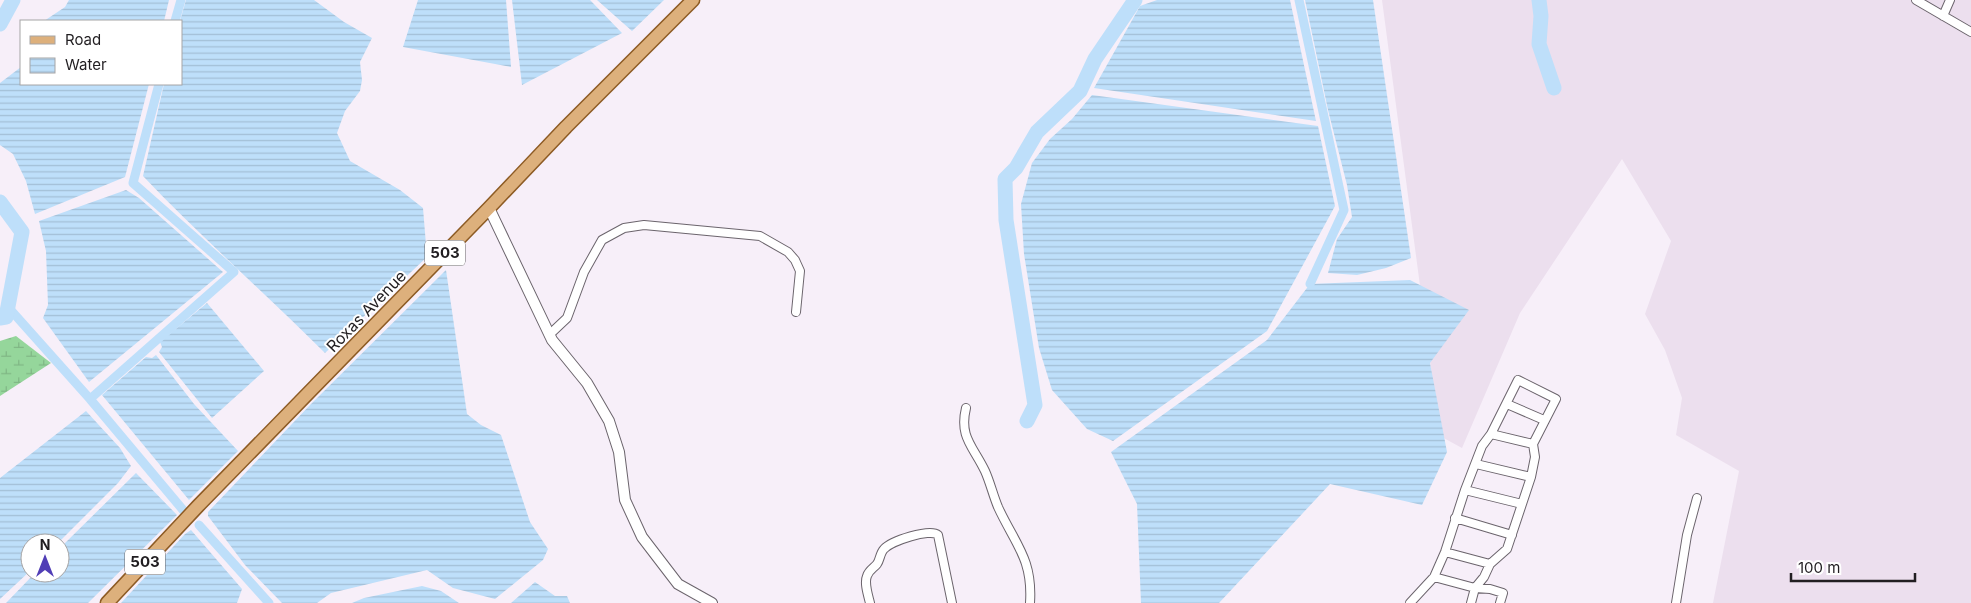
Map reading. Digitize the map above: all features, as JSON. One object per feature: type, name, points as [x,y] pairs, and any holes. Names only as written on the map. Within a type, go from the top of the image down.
[{"type":"main road","name":"Roxas Avenue","points":[[107,603],[205,499],[566,127],[693,0]]},
{"type":"street","points":[[1916,0],[1971,32]]},
{"type":"street","points":[[1943,16],[1950,0]]},
{"type":"street","points":[[489,208],[549,335],[560,352],[587,383],[609,421],[619,452],[625,500],[642,537],[678,584],[712,603]]},
{"type":"street","points":[[549,335],[567,318],[584,272],[602,240],[624,228],[644,225],[760,236],[788,252],[795,260],[800,271],[796,312]]},
{"type":"street","points":[[1412,602],[1434,577],[1445,552],[1455,518],[1482,446],[1491,434],[1518,380],[1556,399],[1533,444],[1535,457],[1531,477],[1507,549],[1490,564],[1484,577],[1475,588],[1471,603]]},
{"type":"street","points":[[1507,404],[1544,420]]},
{"type":"street","points":[[966,408],[963,421],[964,432],[986,473],[998,507],[1029,569],[1030,603]]},
{"type":"street","points":[[1491,434],[1533,444]]},
{"type":"street","points":[[1476,464],[1531,477]]},
{"type":"street","points":[[1465,490],[1522,504]]},
{"type":"street","points":[[1676,603],[1687,535],[1697,498]]},
{"type":"street","points":[[1455,518],[1512,535]]},
{"type":"street","points":[[870,603],[866,580],[868,574],[878,563],[882,551],[901,540],[929,532],[935,532],[938,535],[952,603]]},
{"type":"street","points":[[1445,552],[1490,564]]},
{"type":"street","points":[[1434,577],[1503,593],[1500,603]]},
{"type":"street","points":[[1412,602],[1422,603]]},
{"type":"shaded area","points":[[1382,0],[1971,0],[1971,603],[1713,603],[1739,471],[1676,435],[1682,398],[1665,350],[1645,314],[1671,241],[1622,159],[1520,313],[1462,448],[1440,436]]},
{"type":"green space","points":[[16,336],[51,363],[0,396],[0,341]]},
{"type":"water","points":[[69,0],[169,0],[164,20],[46,20],[65,7]]},
{"type":"water","points":[[186,0],[314,0],[344,22],[372,38],[360,62],[362,80],[360,91],[345,111],[337,133],[350,161],[400,190],[423,208],[427,257],[325,353],[187,221],[143,176],[164,85],[182,85],[182,20],[180,20]]},
{"type":"water","points":[[418,0],[506,0],[511,67],[403,47]]},
{"type":"water","points":[[512,0],[590,0],[622,33],[522,85]]},
{"type":"water","points":[[597,0],[664,0],[632,31]]},
{"type":"water","points":[[1157,0],[1290,0],[1316,121],[1094,88],[1140,6]]},
{"type":"water","points":[[1305,0],[1373,0],[1411,258],[1386,268],[1357,275],[1328,273],[1337,239],[1352,217],[1347,185],[1328,110]]},
{"type":"water","points":[[20,68],[20,85],[149,85],[125,177],[35,214],[26,181],[13,154],[0,145],[0,83]]},
{"type":"water","points":[[1092,95],[1318,126],[1335,206],[1267,331],[1113,441],[1087,429],[1052,390],[1039,348],[1024,254],[1021,204],[1032,163],[1050,139],[1072,119]]},
{"type":"water","points":[[126,190],[139,198],[223,272],[89,382],[43,318],[48,305],[46,251],[39,221]]},
{"type":"water","points":[[446,270],[467,414],[481,425],[501,435],[530,522],[548,549],[543,560],[495,599],[453,588],[427,570],[331,593],[317,603],[282,603],[245,565],[208,516],[208,512],[311,404]]},
{"type":"water","points":[[1410,280],[1469,310],[1430,363],[1447,452],[1422,505],[1330,484],[1219,603],[1141,603],[1137,504],[1111,452],[1267,340],[1310,284]]},
{"type":"water","points":[[207,303],[264,371],[212,418],[159,352],[162,347],[160,342]]},
{"type":"water","points":[[156,355],[194,404],[238,451],[189,500],[102,395],[146,357],[152,358]]},
{"type":"water","points":[[86,411],[120,448],[131,466],[118,483],[68,533],[20,533],[20,580],[0,599],[0,478]]},
{"type":"water","points":[[136,473],[177,515],[88,603],[6,603],[25,583],[70,583],[70,538]]},
{"type":"water","points":[[191,530],[242,589],[237,603],[121,603],[185,534]]},
{"type":"water","points":[[535,582],[555,596],[567,596],[570,603],[511,603]]},
{"type":"water","points":[[422,586],[441,591],[459,603],[352,603],[364,598]]},
{"type":"waterway","points":[[0,24],[13,0]]},
{"type":"waterway","points":[[175,20],[181,0]]},
{"type":"waterway","points":[[1027,421],[1035,405],[1006,220],[1005,179],[1016,168],[1037,132],[1080,91],[1095,59],[1135,0]]},
{"type":"waterway","points":[[1299,0],[1344,210],[1310,284]]},
{"type":"waterway","points":[[1539,0],[1541,16],[1539,44],[1554,88]]},
{"type":"waterway","points":[[90,399],[234,272],[133,183],[159,85]]},
{"type":"waterway","points":[[0,202],[22,232],[6,317],[0,318]]},
{"type":"waterway","points":[[8,307],[90,399],[183,510]]},
{"type":"waterway","points":[[199,525],[269,603]]}]
